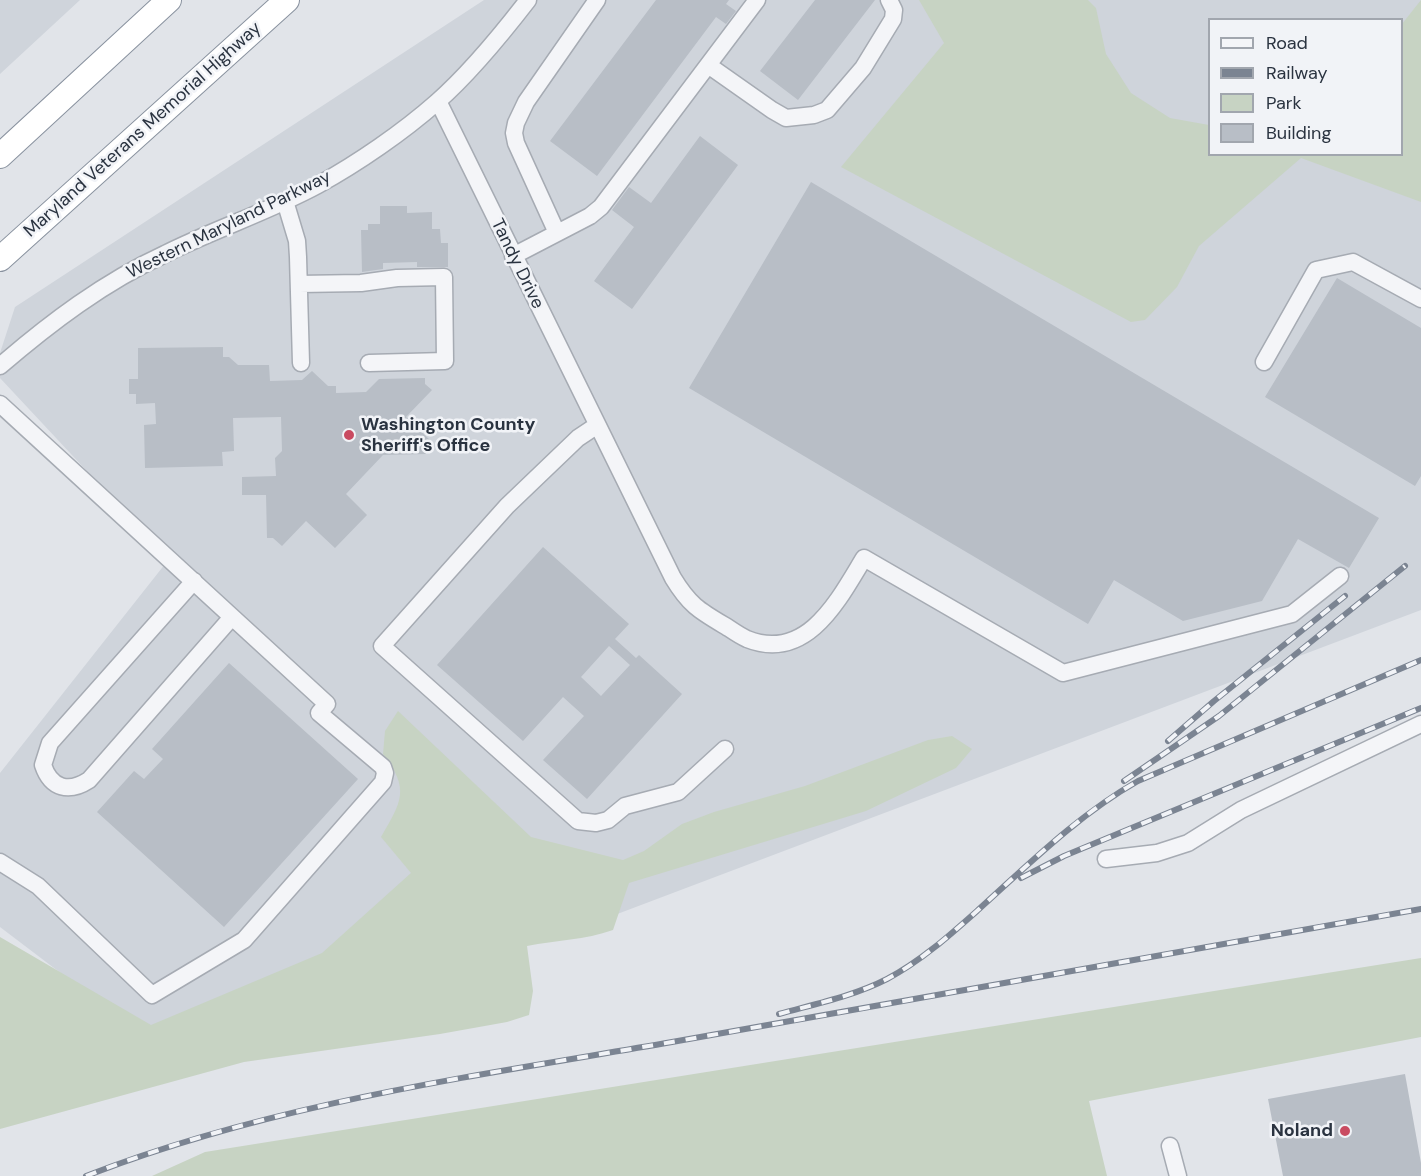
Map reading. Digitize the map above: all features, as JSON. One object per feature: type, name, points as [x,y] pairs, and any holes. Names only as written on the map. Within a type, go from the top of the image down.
[{"type":"highway","points":[[0,156],[169,0]]},
{"type":"highway","name":"Maryland Veterans Memorial Highway","points":[[0,259],[287,0]]},
{"type":"street","name":"Western Maryland Parkway","points":[[0,366],[67,312],[119,279],[164,254],[319,184],[362,157],[438,101],[506,28],[528,0]]},
{"type":"street","points":[[557,233],[516,143],[514,133],[526,102],[597,0]]},
{"type":"street","points":[[513,256],[590,216],[601,207],[757,0]]},
{"type":"street","points":[[708,65],[786,118],[814,115],[827,110],[863,68],[893,18],[894,10],[889,0]]},
{"type":"street","name":"Tandy Drive","points":[[438,101],[596,426],[685,598],[696,609],[747,639],[767,644],[783,643],[800,638],[830,610],[864,558],[1063,673],[1293,614],[1340,576]]},
{"type":"street","points":[[285,201],[297,241],[301,363]]},
{"type":"street","points":[[1264,362],[1316,270],[1353,261],[1421,298]]},
{"type":"street","points":[[299,284],[361,283],[397,278],[444,278],[445,361],[369,363]]},
{"type":"street","points":[[0,404],[327,704],[319,713],[383,767],[385,773],[383,782],[244,940],[152,995],[38,886],[0,862]]},
{"type":"street","points":[[596,426],[578,438],[507,506],[382,646],[578,821],[596,824],[608,820],[625,806],[678,792],[725,748]]},
{"type":"street","points":[[194,582],[50,743],[43,765],[51,780],[70,788],[89,780],[232,617]]},
{"type":"street","points":[[1106,859],[1157,853],[1188,843],[1241,810],[1421,724]]},
{"type":"street","points":[[1170,1146],[1178,1176]]},
{"type":"shaded area","points":[[0,0],[80,0],[0,74]]},
{"type":"shaded area","points":[[484,0],[1421,0],[1421,610],[612,916],[166,1053],[0,927],[0,773],[169,559],[0,378],[0,353],[15,307]]},
{"type":"green space","points":[[919,0],[1088,0],[1096,8],[1106,54],[1131,93],[1170,118],[1208,125],[1208,156],[1403,156],[1403,23],[1421,0],[1421,202],[1301,158],[1199,246],[1177,287],[1145,320],[1131,322],[841,167],[944,43]]},
{"type":"green space","points":[[398,711],[531,837],[623,860],[644,851],[682,824],[714,812],[805,786],[928,740],[952,736],[972,749],[956,768],[866,811],[629,883],[613,930],[581,938],[527,946],[533,991],[529,1015],[507,1022],[440,1034],[244,1062],[0,1129],[0,937],[151,1025],[322,953],[411,873],[381,837],[394,814],[400,795],[397,777],[383,754],[385,731]]},
{"type":"green space","points":[[1421,958],[1421,1037],[1089,1101],[1107,1176],[152,1176],[205,1152]]},
{"type":"building","points":[[656,0],[729,0],[726,4],[736,11],[726,24],[716,17],[597,176],[550,141]]},
{"type":"building","points":[[815,0],[875,0],[798,100],[760,71]]},
{"type":"building","points":[[700,136],[738,165],[632,309],[594,281],[634,227],[612,210],[629,187],[651,203]]},
{"type":"building","points":[[811,182],[1379,518],[1349,568],[1298,539],[1262,601],[1183,621],[1114,580],[1088,624],[689,388]]},
{"type":"building","points":[[380,206],[407,206],[407,213],[432,212],[432,229],[440,229],[441,243],[448,243],[448,267],[417,267],[417,262],[383,263],[383,269],[362,272],[361,230],[368,230],[368,224],[380,224]]},
{"type":"building","points":[[1337,278],[1421,328],[1421,476],[1415,486],[1265,397]]},
{"type":"building","points":[[223,347],[223,357],[229,357],[238,365],[269,365],[270,381],[302,380],[312,371],[328,386],[336,386],[336,393],[366,392],[379,379],[425,378],[425,384],[432,390],[406,417],[432,442],[426,449],[426,454],[383,455],[346,494],[367,515],[335,548],[306,521],[282,546],[273,538],[267,538],[266,495],[242,495],[242,477],[276,476],[275,458],[282,451],[281,417],[233,418],[234,451],[222,452],[223,466],[145,468],[144,425],[156,424],[155,403],[136,404],[136,394],[129,394],[129,379],[138,379],[138,348]]},
{"type":"building","points":[[543,547],[629,624],[615,639],[636,658],[639,655],[682,694],[587,799],[543,760],[584,716],[563,697],[523,741],[437,665]],"holes":[[[609,646],[630,665],[601,696],[581,677]]]},
{"type":"building","points":[[229,663],[358,779],[224,927],[97,812],[134,771],[144,779],[163,759],[152,749]]},
{"type":"building","name":"Noland","points":[[1405,1074],[1421,1163],[1421,1176],[1283,1176],[1268,1099]]},
{"type":"railway","points":[[1124,781],[1219,716],[1405,566]]},
{"type":"railway","points":[[1168,741],[1345,596]]},
{"type":"railway","points":[[779,1014],[861,990],[887,979],[912,964],[957,929],[1074,825],[1138,781],[1421,660]]},
{"type":"railway","points":[[1021,878],[1064,856],[1421,708]]},
{"type":"railway","points":[[86,1176],[229,1129],[375,1094],[1421,909]]},
{"type":"place","name":"Washington County Sheriff's Office","points":[[349,435]]},
{"type":"place","name":"Noland","points":[[1345,1131]]}]
